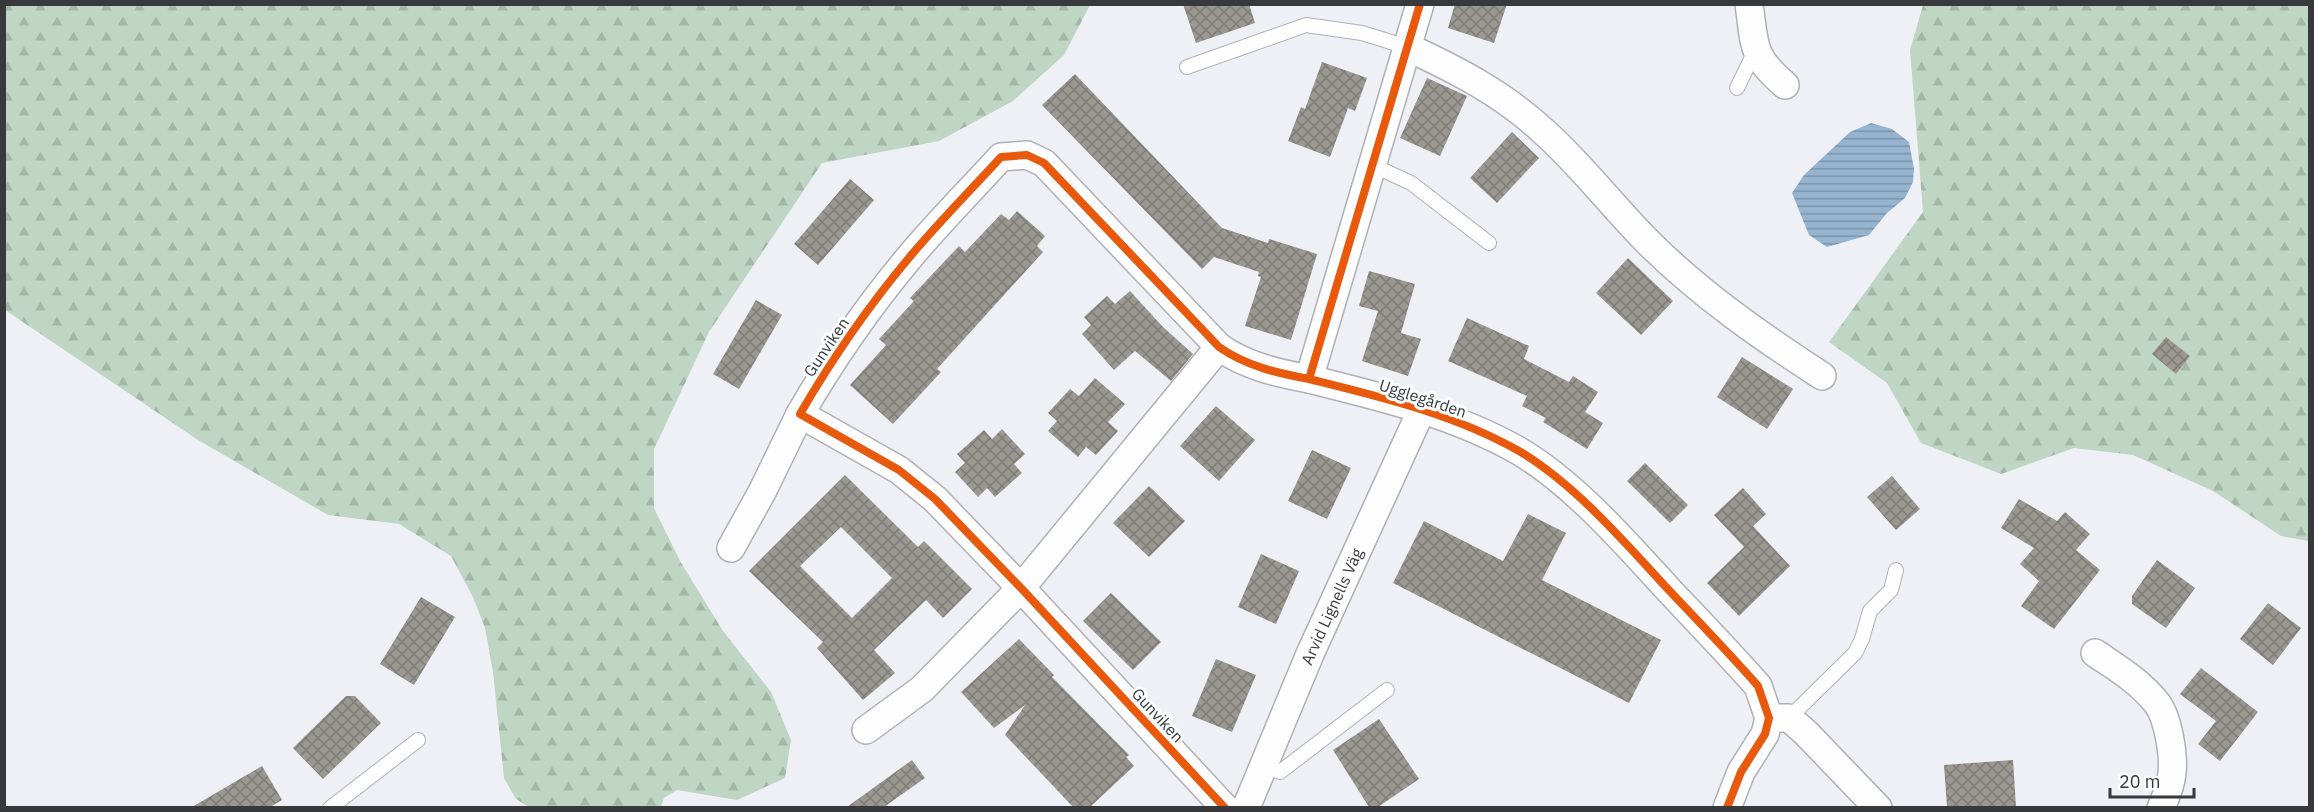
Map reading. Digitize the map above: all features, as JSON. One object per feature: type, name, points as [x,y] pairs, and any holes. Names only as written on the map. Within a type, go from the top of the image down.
[{"type":"street","points":[[1309,379],[1420,4]]},
{"type":"street","points":[[1749,4],[1757,55],[1768,71],[1785,85]]},
{"type":"street","points":[[1407,46],[1460,72],[1503,98],[1543,130],[1652,246],[1758,334],[1822,376]]},
{"type":"street","name":"Gunviken","points":[[731,548],[762,492],[800,414],[825,371],[868,309],[909,258],[1001,157],[1027,155],[1044,163],[1219,347],[1230,355],[1280,374],[1309,379]]},
{"type":"street","points":[[866,730],[922,689],[1021,588],[1219,347]]},
{"type":"street","name":"Ugglegården","points":[[1309,379],[1422,409],[1484,433],[1520,452],[1561,481],[1629,547],[1758,686],[1779,718]]},
{"type":"street","name":"Arvid Lignells Väg","points":[[1246,807],[1262,764],[1315,642],[1422,409]]},
{"type":"street","name":"Gunviken","points":[[800,414],[899,470],[934,499],[1021,588],[1225,807]]},
{"type":"street","points":[[2095,653],[2132,678],[2158,703],[2165,720],[2173,772],[2168,794],[2161,807]]},
{"type":"street","points":[[1727,807],[1742,772],[1765,734],[1779,718],[1806,733],[1878,807]]},
{"type":"lane","points":[[1186,67],[1306,25],[1362,33],[1407,46]]},
{"type":"lane","points":[[1737,88],[1756,49]]},
{"type":"lane","points":[[1372,165],[1411,183],[1489,243]]},
{"type":"lane","points":[[1779,718],[1854,653],[1862,639],[1870,611],[1891,590],[1896,570]]},
{"type":"lane","points":[[1262,764],[1280,772],[1387,690]]},
{"type":"lane","points":[[330,807],[418,740]]},
{"type":"green space","points":[[4,5],[1090,5],[1064,55],[1013,101],[939,141],[822,163],[709,332],[654,449],[654,508],[680,561],[723,631],[771,692],[791,740],[785,778],[737,800],[677,790],[664,798],[661,807],[529,807],[516,799],[504,778],[493,672],[485,628],[473,597],[451,556],[399,524],[328,515],[198,440],[5,310]]},
{"type":"green space","points":[[1923,5],[2309,5],[2309,541],[2281,536],[2213,491],[2133,455],[2074,448],[2001,474],[1921,443],[1887,383],[1829,342],[1923,212],[1910,50]]},
{"type":"water","points":[[1871,123],[1892,129],[1909,142],[1914,169],[1913,182],[1905,198],[1887,213],[1869,235],[1827,247],[1809,235],[1792,193],[1804,175],[1850,132]]},
{"type":"building","points":[[1183,4],[1249,4],[1255,23],[1196,43]]},
{"type":"building","points":[[1455,4],[1507,4],[1494,43],[1448,28]]},
{"type":"building","points":[[1322,62],[1367,78],[1355,111],[1348,108],[1330,157],[1288,141],[1301,107],[1305,109]]},
{"type":"building","points":[[1075,74],[1222,228],[1268,243],[1269,239],[1317,254],[1291,340],[1245,326],[1261,277],[1258,276],[1259,272],[1214,257],[1202,269],[1042,105]]},
{"type":"building","points":[[1427,78],[1467,96],[1440,156],[1400,138]]},
{"type":"building","points":[[1512,132],[1539,158],[1497,203],[1470,178]]},
{"type":"building","points":[[850,179],[874,200],[818,265],[794,244]]},
{"type":"building","points":[[1017,211],[1045,236],[1037,246],[1043,252],[937,369],[941,372],[893,424],[850,385],[886,345],[879,339],[914,301],[910,298],[959,246],[965,252],[1001,214],[1009,220]]},
{"type":"building","points":[[1628,258],[1673,301],[1641,335],[1596,293]]},
{"type":"building","points":[[1369,271],[1415,284],[1401,333],[1421,339],[1408,376],[1362,361],[1378,311],[1359,306]]},
{"type":"building","points":[[1130,291],[1163,327],[1193,354],[1171,381],[1135,351],[1114,370],[1082,334],[1091,325],[1084,317],[1107,296],[1115,304]]},
{"type":"building","points":[[756,300],[782,315],[739,389],[713,374]]},
{"type":"building","points":[[1467,318],[1529,346],[1524,359],[1569,382],[1573,376],[1598,392],[1585,412],[1603,423],[1587,449],[1543,422],[1546,418],[1522,406],[1527,396],[1448,361]]},
{"type":"building","points":[[2166,337],[2190,356],[2176,374],[2152,354]]},
{"type":"building","points":[[1742,357],[1793,389],[1767,429],[1717,397]]},
{"type":"building","points":[[1095,378],[1125,404],[1108,422],[1118,431],[1096,455],[1086,447],[1078,457],[1048,431],[1057,421],[1048,413],[1070,389],[1079,396]]},
{"type":"building","points":[[1216,406],[1255,440],[1219,481],[1180,446]]},
{"type":"building","points":[[1002,429],[1025,454],[1014,464],[1022,473],[995,497],[987,488],[978,497],[955,472],[965,463],[957,454],[984,430],[992,439]]},
{"type":"building","points":[[1312,450],[1351,468],[1327,519],[1288,501]]},
{"type":"building","points":[[1645,463],[1688,505],[1670,523],[1627,481]]},
{"type":"building","points":[[845,475],[918,547],[924,541],[972,589],[943,618],[926,600],[874,650],[895,673],[863,700],[817,648],[823,642],[749,571]],"holes":[[[841,527],[892,578],[852,618],[800,566]]]},
{"type":"building","points":[[1892,476],[1920,509],[1896,530],[1867,497]]},
{"type":"building","points":[[1149,486],[1185,521],[1149,557],[1113,523]]},
{"type":"building","points":[[1743,488],[1766,514],[1753,526],[1790,566],[1739,616],[1707,583],[1744,547],[1714,515]]},
{"type":"building","points":[[2019,499],[2057,521],[2065,512],[2090,534],[2076,550],[2100,570],[2054,629],[2021,606],[2039,581],[2020,564],[2034,548],[2001,528]]},
{"type":"building","points":[[1528,514],[1566,533],[1542,580],[1661,640],[1629,703],[1393,583],[1424,521],[1503,561]]},
{"type":"building","points":[[1261,554],[1299,571],[1276,624],[1238,607]]},
{"type":"building","points":[[2157,560],[2195,588],[2166,628],[2132,604],[2132,596]]},
{"type":"building","points":[[1111,593],[1161,642],[1133,670],[1083,621]]},
{"type":"building","points":[[421,597],[455,617],[414,685],[380,664]]},
{"type":"building","points":[[2268,603],[2301,628],[2273,665],[2240,639]]},
{"type":"building","points":[[1019,639],[1054,675],[1052,677],[1129,755],[1126,757],[1134,766],[1090,807],[1073,807],[1005,735],[1025,705],[994,728],[961,692]]},
{"type":"building","points":[[1216,659],[1256,675],[1232,732],[1192,716]]},
{"type":"building","points":[[2201,668],[2258,712],[2220,761],[2198,744],[2216,721],[2180,694]]},
{"type":"building","points":[[346,696],[355,696],[381,723],[323,779],[293,748]]},
{"type":"building","points":[[1379,719],[1419,779],[1378,807],[1369,807],[1333,750]]},
{"type":"building","points":[[912,760],[925,778],[884,807],[847,807]]},
{"type":"building","points":[[2013,760],[2016,807],[1947,807],[1944,765]]},
{"type":"building","points":[[262,766],[282,800],[270,807],[192,807]]},
{"type":"cycle path","points":[[1420,4],[1309,379],[1417,408],[1494,438],[1519,451],[1559,479],[1615,532],[1758,686],[1769,718],[1765,734],[1741,772],[1727,808]]},
{"type":"cycle path","points":[[1225,808],[1021,588],[935,499],[899,470],[800,414],[851,334],[878,296],[919,246],[1001,157],[1027,155],[1044,163],[1219,347],[1251,364],[1309,379]]}]
